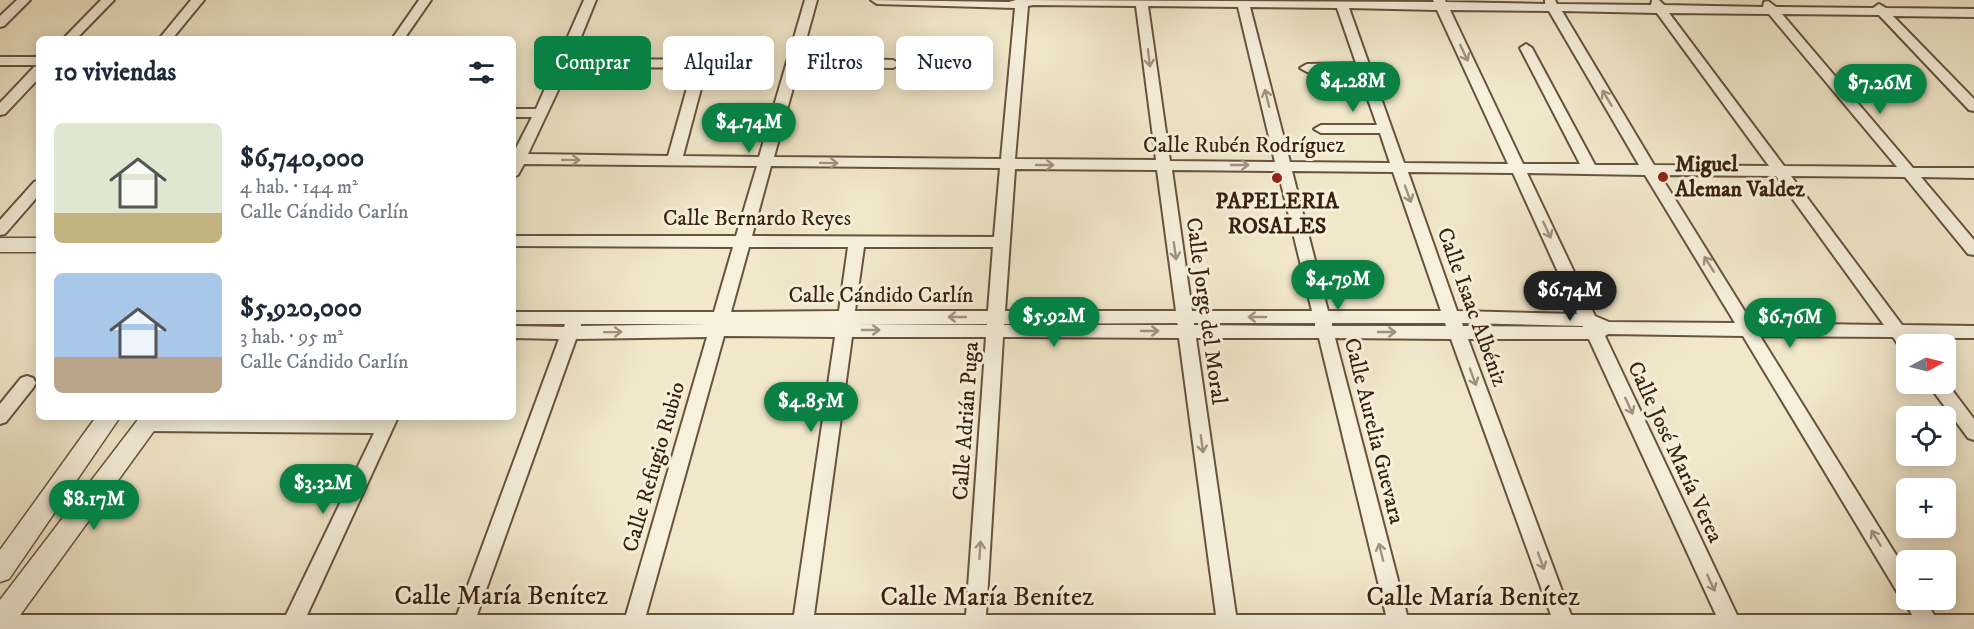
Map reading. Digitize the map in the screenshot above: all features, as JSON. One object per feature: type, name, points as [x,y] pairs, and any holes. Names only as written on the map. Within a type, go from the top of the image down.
[{"type":"street","points":[[0,23],[24,0]]},
{"type":"street","points":[[72,36],[108,0]]},
{"type":"street","points":[[168,36],[198,0]]},
{"type":"street","points":[[400,36],[424,0]]},
{"type":"street","points":[[575,36],[590,0]]},
{"type":"street","name":"Calle Refugio Rubio","points":[[801,36],[811,0]]},
{"type":"street","points":[[877,0],[1010,6],[1021,2],[1141,1],[1767,5],[1974,13]]},
{"type":"street","points":[[1872,0],[1974,107]]},
{"type":"street","name":"Calle Jorge del Moral","points":[[1141,1],[1227,627]]},
{"type":"street","name":"Calle Adrián Puga","points":[[975,627],[1001,242],[1021,2]]},
{"type":"street","name":"Calle Aurelia Guevara","points":[[1243,2],[1399,627]]},
{"type":"street","name":"Calle Isaac Albéniz","points":[[1341,3],[1454,325],[1565,627]]},
{"type":"street","name":"Calle José María Verea","points":[[1440,3],[1597,327],[1732,627]]},
{"type":"street","points":[[1551,4],[1649,169],[1751,331],[1896,571]]},
{"type":"street","points":[[1656,4],[1900,334]]},
{"type":"street","points":[[1767,5],[1974,250]]},
{"type":"street","points":[[1527,48],[1590,169]]},
{"type":"street","points":[[0,61],[36,61]]},
{"type":"street","points":[[884,64],[892,64]]},
{"type":"street","points":[[1307,68],[1363,66]]},
{"type":"street","points":[[0,111],[36,73]]},
{"type":"street","name":"Calle Refugio Rubio","points":[[633,627],[786,86]]},
{"type":"street","points":[[516,161],[552,90]]},
{"type":"street","points":[[674,161],[694,90]]},
{"type":"street","points":[[516,113],[541,113]]},
{"type":"street","points":[[1321,129],[1385,129]]},
{"type":"street","name":"Calle Rubén Rodríguez","points":[[516,163],[674,161],[1008,165],[1284,165],[1974,173]]},
{"type":"street","points":[[0,230],[36,188]]},
{"type":"street","name":"Calle Bernardo Reyes","points":[[516,241],[1001,242]]},
{"type":"street","points":[[802,627],[857,242]]},
{"type":"street","points":[[0,245],[36,245]]},
{"type":"street","name":"Calle Cándido Carlín","points":[[516,318],[572,326]]},
{"type":"street","name":"Calle Cándido Carlín","points":[[516,332],[572,326],[720,324],[1324,324],[1597,327],[1896,338]]},
{"type":"street","points":[[463,627],[572,326]]},
{"type":"street","name":"Calle Cándido Carlín","points":[[1950,334],[1974,332]]},
{"type":"street","points":[[0,417],[27,383]]},
{"type":"street","points":[[1945,394],[1974,433]]},
{"type":"street","points":[[0,571],[108,420]]},
{"type":"street","points":[[0,621],[150,420],[389,421],[291,627]]},
{"type":"street","points":[[1920,610],[1930,627]]},
{"type":"street","name":"Calle María Benítez","points":[[0,626],[1930,627],[1974,625]]},
{"type":"place","name":"Miguel Aleman Valdez","points":[[1663,177]]},
{"type":"place","name":"PAPELERIA ROSALES","points":[[1277,178]]}]
